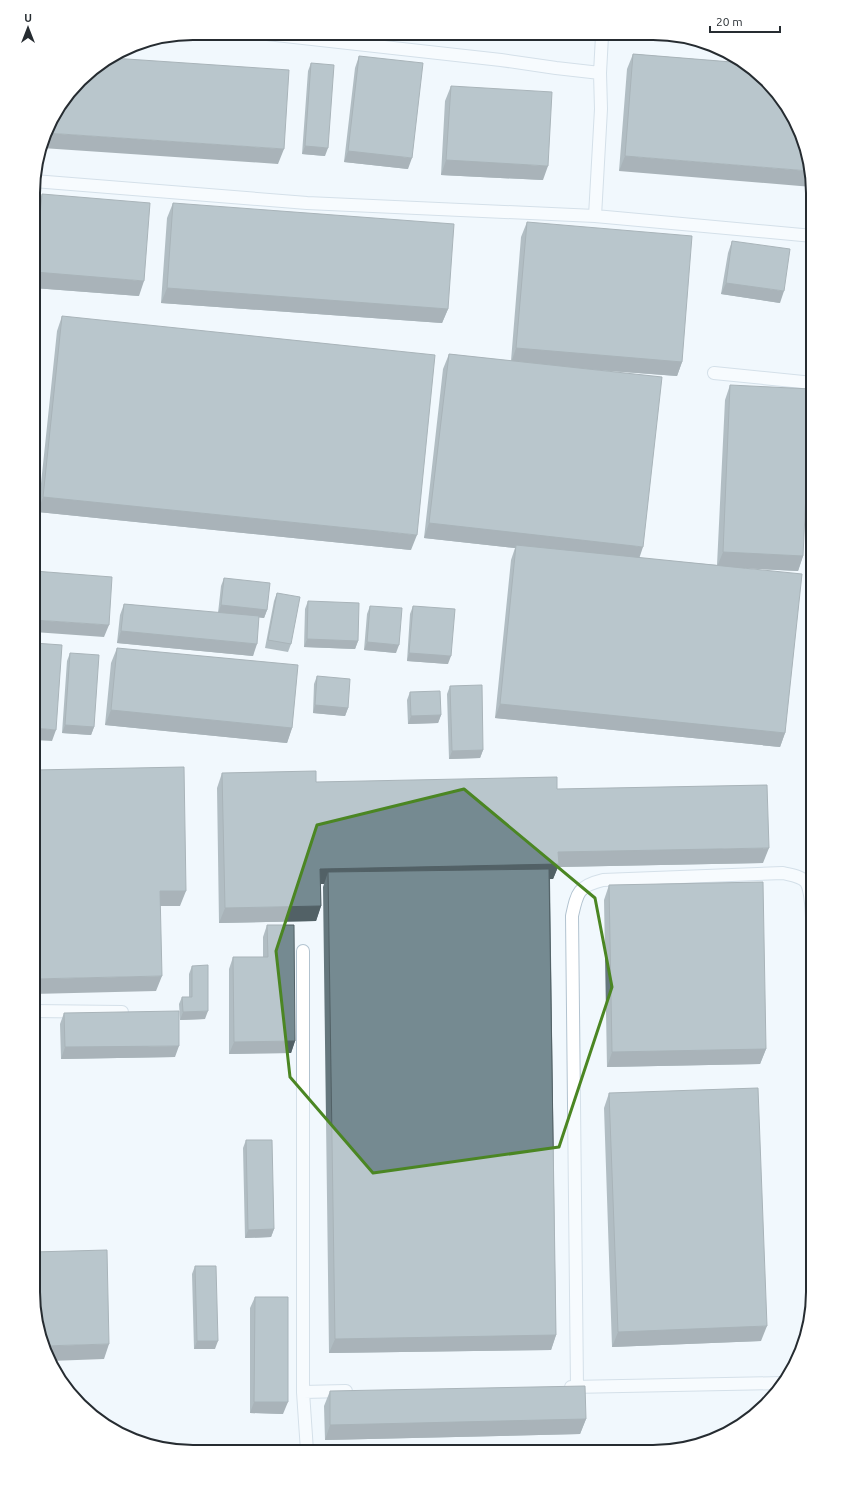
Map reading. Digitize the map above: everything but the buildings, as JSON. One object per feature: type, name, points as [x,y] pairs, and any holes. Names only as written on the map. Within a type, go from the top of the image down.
[{"type":"lane","points":[[321,40],[501,60],[600,73]]},
{"type":"lane","points":[[595,216],[601,109],[600,73],[602,40]]},
{"type":"lane","points":[[40,181],[307,203],[595,216],[806,235]]},
{"type":"lane","points":[[714,373],[806,382]]},
{"type":"lane","points":[[577,1387],[572,916],[577,895],[588,884],[603,880],[783,873],[798,876],[806,882]]},
{"type":"lane","points":[[303,951],[303,1392],[307,1445]]},
{"type":"lane","points":[[40,1011],[135,1012]]},
{"type":"lane","points":[[562,1387],[775,1383]]},
{"type":"lane","points":[[303,1392],[358,1391]]},
{"type":"highlighted area","points":[[464,789],[595,898],[612,987],[559,1147],[373,1173],[290,1077],[276,951],[317,825]]}]
